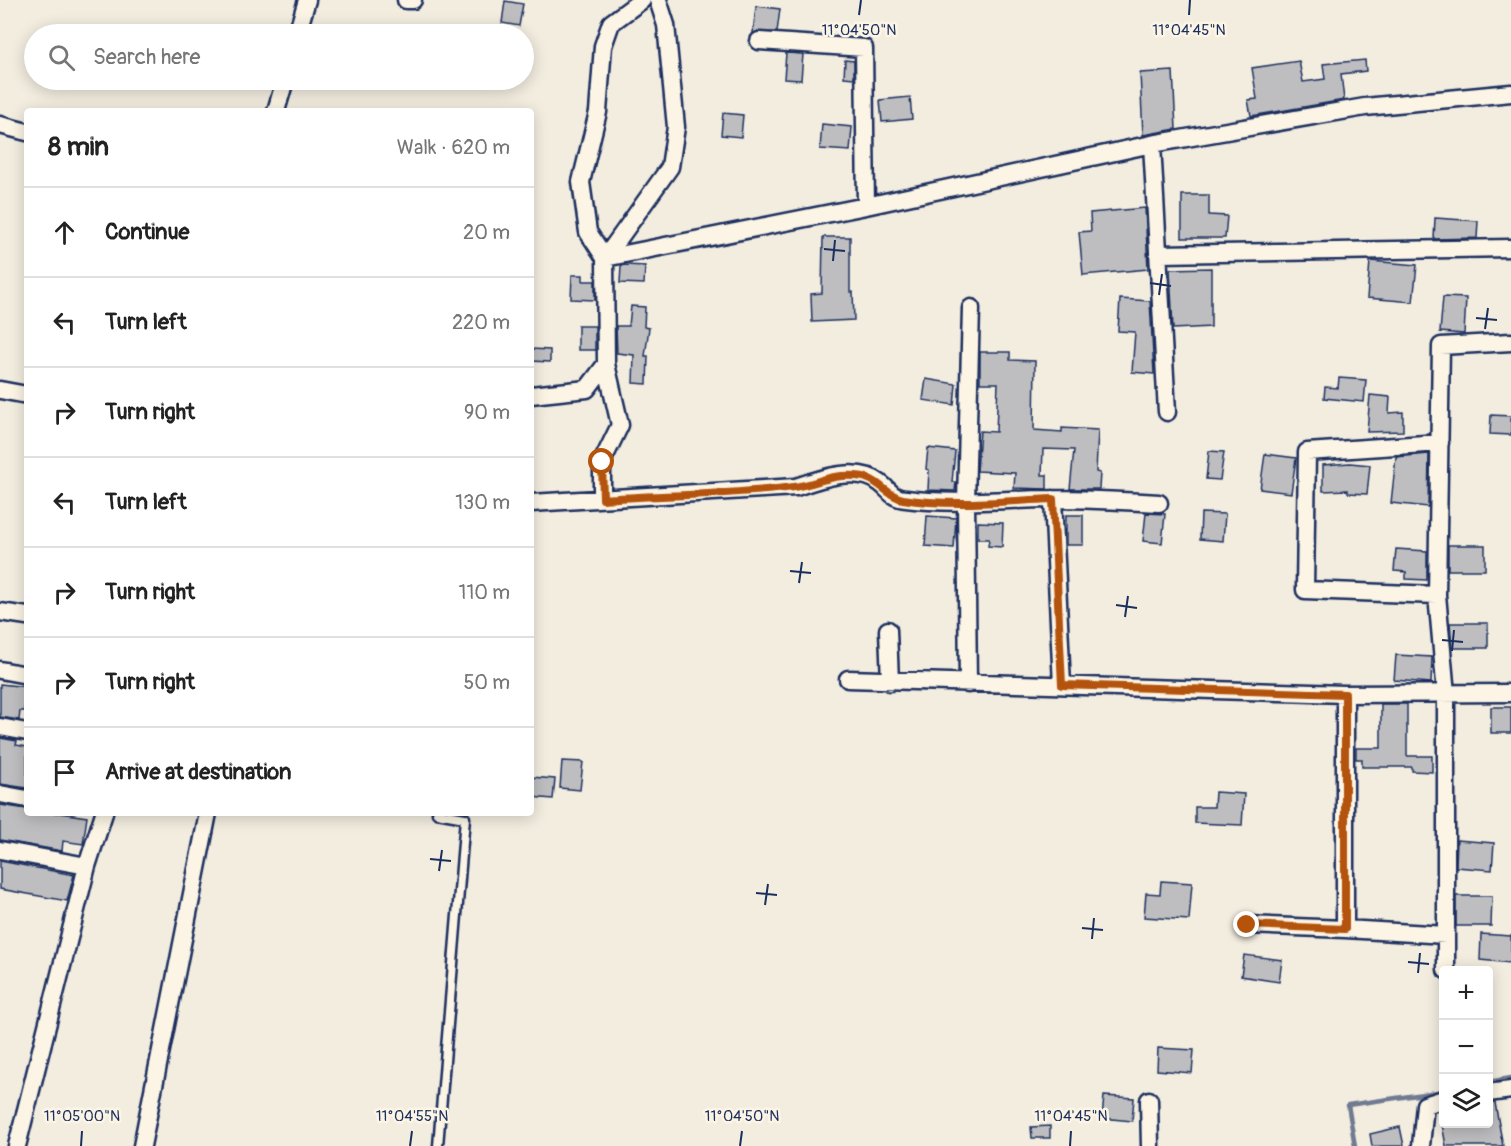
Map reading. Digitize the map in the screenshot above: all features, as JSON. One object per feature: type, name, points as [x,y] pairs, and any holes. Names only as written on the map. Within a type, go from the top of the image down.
[{"type":"street","points":[[300,24],[307,0]]},
{"type":"street","points":[[406,0],[411,0]]},
{"type":"street","points":[[614,0],[639,2]]},
{"type":"street","points":[[605,258],[670,167],[675,127],[666,25],[658,0]]},
{"type":"street","points":[[603,499],[602,462],[620,425],[606,364],[605,258],[588,232],[581,182],[598,112],[603,46],[611,23],[639,2]]},
{"type":"street","points":[[759,41],[864,48],[866,206]]},
{"type":"street","points":[[277,108],[282,90]]},
{"type":"street","points":[[605,258],[866,206],[1152,144],[1365,106],[1511,93]]},
{"type":"street","points":[[0,125],[24,131]]},
{"type":"street","points":[[1152,144],[1160,254],[1167,412]]},
{"type":"street","points":[[1160,254],[1511,248]]},
{"type":"street","points":[[968,684],[966,502],[971,308]]},
{"type":"street","points":[[1446,966],[1446,694],[1437,595],[1441,346],[1511,342]]},
{"type":"street","points":[[534,395],[587,389],[606,364]]},
{"type":"street","points":[[0,390],[24,394]]},
{"type":"street","points":[[1437,595],[1305,590],[1307,452],[1440,443]]},
{"type":"street","points":[[534,503],[796,487],[828,476],[859,476],[880,482],[892,496],[966,502],[1053,499],[1159,503]]},
{"type":"street","points":[[1053,499],[1062,685]]},
{"type":"street","points":[[0,612],[24,616]]},
{"type":"street","points":[[888,630],[890,682]]},
{"type":"street","points":[[0,670],[24,674]]},
{"type":"street","points":[[848,679],[1345,694],[1511,693]]},
{"type":"street","points":[[1345,694],[1345,929]]},
{"type":"street","points":[[0,728],[24,732]]},
{"type":"street","points":[[0,794],[24,798]]},
{"type":"street","points":[[17,1146],[87,866],[103,816]]},
{"type":"street","points":[[142,1146],[207,816]]},
{"type":"street","points":[[0,850],[87,866]]},
{"type":"street","points":[[1247,925],[1446,935]]},
{"type":"street","points":[[1493,1092],[1511,1090]]},
{"type":"street","points":[[1149,1100],[1150,1146]]},
{"type":"street","points":[[1421,1146],[1425,1105],[1439,1100]]},
{"type":"lane","points":[[438,1146],[465,818],[454,816]]},
{"type":"building","points":[[505,1],[523,4],[519,24],[502,23]]},
{"type":"building","points":[[756,6],[780,9],[777,32],[753,33]]},
{"type":"building","points":[[786,53],[803,54],[801,80],[784,79]]},
{"type":"building","points":[[845,60],[854,61],[854,78],[844,77]]},
{"type":"building","points":[[1365,60],[1366,71],[1341,74],[1344,100],[1251,116],[1248,100],[1257,99],[1252,68],[1299,61],[1303,82],[1325,79],[1323,64]]},
{"type":"building","points":[[1173,71],[1176,129],[1143,135],[1140,73]]},
{"type":"building","points":[[910,97],[912,119],[882,122],[880,100]]},
{"type":"building","points":[[723,113],[743,115],[741,137],[721,135]]},
{"type":"building","points":[[822,124],[852,127],[850,151],[820,149]]},
{"type":"building","points":[[1182,195],[1209,195],[1209,215],[1227,216],[1225,238],[1182,238]]},
{"type":"building","points":[[1145,208],[1148,269],[1083,275],[1079,232],[1091,231],[1090,213]]},
{"type":"building","points":[[1435,218],[1478,221],[1477,238],[1434,239]]},
{"type":"building","points":[[823,237],[850,237],[850,292],[853,292],[854,320],[812,322],[811,294],[822,293]]},
{"type":"building","points":[[1370,261],[1417,265],[1413,302],[1367,298]]},
{"type":"building","points":[[621,266],[645,266],[644,284],[620,283]]},
{"type":"building","points":[[1211,268],[1211,327],[1173,329],[1170,269]]},
{"type":"building","points":[[572,275],[583,275],[583,281],[595,281],[595,300],[571,299]]},
{"type":"building","points":[[1443,297],[1466,298],[1464,334],[1440,332]]},
{"type":"building","points":[[1120,299],[1150,301],[1154,374],[1132,372],[1135,332],[1118,331]]},
{"type":"building","points":[[631,306],[645,307],[644,327],[649,328],[645,356],[648,356],[647,384],[633,383],[634,355],[617,353],[616,326],[629,326]]},
{"type":"building","points":[[578,326],[595,326],[595,350],[578,350]]},
{"type":"building","points":[[534,349],[550,350],[550,362],[534,361]]},
{"type":"building","points":[[980,352],[1010,352],[1010,360],[1035,361],[1034,430],[1062,432],[1062,428],[1098,430],[1096,472],[1100,473],[1099,489],[1070,489],[1074,450],[1043,449],[1042,475],[1047,475],[1047,489],[1014,488],[1015,473],[977,471],[980,431],[996,432],[998,383],[980,383]]},
{"type":"building","points":[[1339,378],[1366,380],[1364,402],[1324,398],[1325,387],[1338,388]]},
{"type":"building","points":[[926,379],[956,384],[954,405],[923,400]]},
{"type":"building","points":[[1370,395],[1390,397],[1389,413],[1403,412],[1403,431],[1367,432]]},
{"type":"building","points":[[1491,415],[1511,416],[1511,435],[1490,434]]},
{"type":"building","points":[[928,448],[955,451],[952,482],[956,482],[955,491],[928,490],[929,470],[926,469]]},
{"type":"building","points":[[1209,451],[1224,452],[1220,480],[1206,479]]},
{"type":"building","points":[[1265,454],[1296,458],[1291,493],[1260,489]]},
{"type":"building","points":[[1429,454],[1428,507],[1391,503],[1396,457]]},
{"type":"building","points":[[1350,463],[1370,465],[1367,494],[1348,493],[1348,490],[1323,491],[1323,465]]},
{"type":"building","points":[[1146,513],[1165,514],[1162,543],[1143,541]]},
{"type":"building","points":[[1201,513],[1225,514],[1223,541],[1200,539]]},
{"type":"building","points":[[1066,515],[1083,515],[1083,545],[1066,545]]},
{"type":"building","points":[[927,516],[956,518],[954,548],[925,546]]},
{"type":"building","points":[[978,522],[1003,523],[1002,547],[988,546],[989,539],[978,539]]},
{"type":"building","points":[[1448,545],[1485,545],[1485,570],[1448,570]]},
{"type":"building","points":[[1396,549],[1427,551],[1427,580],[1406,579],[1406,572],[1394,571]]},
{"type":"building","points":[[1450,623],[1488,623],[1488,648],[1452,648]]},
{"type":"building","points":[[1396,655],[1432,657],[1431,683],[1394,680]]},
{"type":"building","points":[[0,684],[24,687],[24,711],[20,711],[19,720],[0,717]]},
{"type":"building","points":[[1381,704],[1407,704],[1407,756],[1432,756],[1432,772],[1412,771],[1412,767],[1362,767],[1362,759],[1356,759],[1356,748],[1381,748]]},
{"type":"building","points":[[1491,707],[1511,707],[1511,733],[1491,733]]},
{"type":"building","points":[[0,738],[17,741],[16,745],[24,746],[24,788],[0,784]]},
{"type":"building","points":[[562,761],[583,762],[580,790],[560,788]]},
{"type":"building","points":[[534,777],[555,779],[553,799],[534,797]]},
{"type":"building","points":[[1215,792],[1244,794],[1242,825],[1195,823],[1195,807],[1214,807]]},
{"type":"building","points":[[0,805],[24,809],[24,816],[87,817],[83,844],[63,841],[62,851],[0,840]]},
{"type":"building","points":[[1457,840],[1494,843],[1492,870],[1456,867]]},
{"type":"building","points":[[0,861],[74,875],[67,901],[0,889]]},
{"type":"building","points":[[1161,881],[1192,883],[1189,920],[1144,917],[1146,893],[1160,894]]},
{"type":"building","points":[[1456,896],[1492,896],[1491,926],[1456,926]]},
{"type":"building","points":[[1481,934],[1511,936],[1511,963],[1480,960]]},
{"type":"building","points":[[1244,955],[1282,960],[1279,982],[1241,976]]},
{"type":"building","points":[[1158,1048],[1194,1050],[1192,1073],[1157,1070]]},
{"type":"building","points":[[1104,1096],[1134,1098],[1132,1121],[1102,1118]]},
{"type":"building","points":[[1493,1103],[1495,1103],[1503,1146],[1446,1146],[1443,1128],[1493,1128]]},
{"type":"building","points":[[1050,1126],[1050,1138],[1032,1138],[1031,1127]]},
{"type":"building","points":[[1400,1127],[1404,1146],[1372,1146],[1370,1134]]},
{"type":"waterway","points":[[1493,1081],[1511,1078]]},
{"type":"waterway","points":[[1355,1146],[1348,1105],[1439,1092]]},
{"type":"route","points":[[602,462],[603,499],[796,487],[828,476],[859,476],[880,482],[892,496],[905,499],[966,502],[1053,499],[1062,685],[1345,694],[1347,792],[1345,929],[1247,925]]}]
